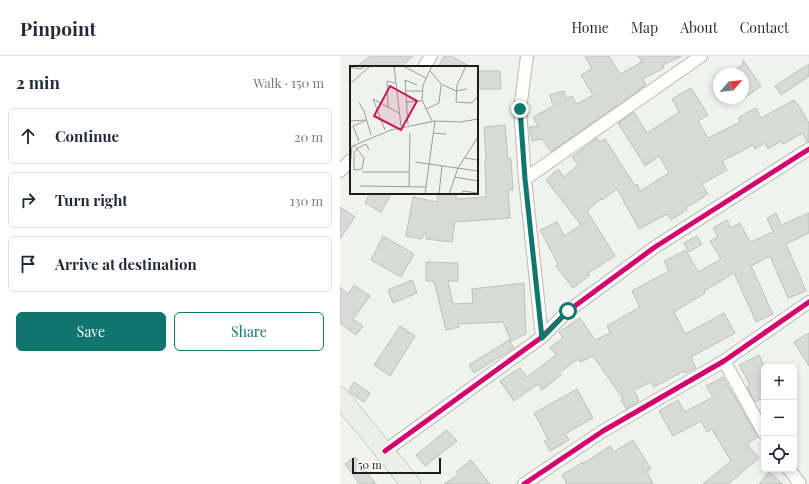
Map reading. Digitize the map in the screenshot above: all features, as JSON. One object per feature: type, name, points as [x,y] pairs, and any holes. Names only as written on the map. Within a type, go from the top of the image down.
[{"type":"main road","points":[[340,397],[412,484]]},
{"type":"main road","points":[[340,416],[396,484]]},
{"type":"street","points":[[425,66],[432,56]]},
{"type":"street","points":[[527,56],[520,109],[525,179],[542,338]]},
{"type":"street","points":[[525,179],[701,56]]},
{"type":"street","points":[[385,451],[542,338],[568,311],[655,247],[809,149]]},
{"type":"street","points":[[340,171],[350,161]]},
{"type":"street","points":[[524,484],[603,431],[724,361],[809,302]]},
{"type":"street","points":[[724,361],[761,428]]},
{"type":"street","points":[[791,472],[800,484]]},
{"type":"building","points":[[370,56],[413,56],[402,66],[357,66]]},
{"type":"building","points":[[444,56],[451,56],[469,66],[439,66]]},
{"type":"building","points":[[585,56],[609,56],[620,74],[642,62],[638,56],[682,56],[663,65],[664,68],[643,79],[646,85],[551,152],[542,139],[532,141],[529,127],[538,126],[533,117],[553,106],[550,95],[564,91],[566,99],[572,96],[577,104],[593,95],[581,75],[592,69]]},
{"type":"building","points":[[743,60],[749,68],[737,68],[743,64]]},
{"type":"building","points":[[809,64],[809,76],[781,95],[775,86]]},
{"type":"building","points":[[749,69],[761,86],[749,95]]},
{"type":"building","points":[[478,71],[500,71],[501,89],[478,89]]},
{"type":"building","points":[[691,88],[708,115],[698,121],[708,138],[740,122],[738,118],[756,108],[761,118],[794,100],[809,123],[809,142],[807,142],[803,133],[783,144],[781,141],[768,149],[765,143],[755,149],[753,145],[722,161],[727,170],[702,184],[708,194],[686,208],[687,210],[671,220],[667,214],[639,229],[617,189],[602,200],[601,199],[587,211],[615,256],[588,273],[590,275],[573,288],[556,266],[558,264],[540,230],[557,222],[564,236],[581,225],[546,180],[558,169],[564,177],[578,165],[572,157],[597,138],[599,142],[605,139],[635,186],[637,184],[640,191],[669,173],[659,156],[645,166],[618,123],[634,112],[647,133],[679,112],[672,99]]},
{"type":"building","points":[[505,125],[508,159],[511,159],[513,190],[508,190],[510,218],[455,222],[452,242],[426,239],[426,232],[421,239],[406,236],[413,197],[437,202],[438,194],[456,194],[456,199],[486,197],[484,127]]},
{"type":"building","points":[[370,194],[391,194],[381,212],[365,203]]},
{"type":"building","points":[[340,207],[355,217],[340,239]]},
{"type":"building","points":[[776,213],[781,225],[809,213],[809,233],[786,244],[806,291],[788,298],[770,256],[751,266],[773,314],[756,322],[734,273],[704,291],[705,293],[674,312],[685,334],[724,313],[735,333],[691,357],[696,368],[685,373],[684,371],[654,387],[651,382],[634,390],[639,401],[626,409],[621,400],[623,399],[593,356],[580,362],[578,359],[559,373],[561,375],[542,390],[538,384],[514,401],[500,381],[520,368],[527,377],[556,355],[550,347],[563,338],[559,332],[580,318],[595,340],[610,333],[607,326],[640,307],[632,291],[669,271],[664,261],[686,250],[698,272],[721,259],[710,241],[718,237],[713,228],[727,220],[731,228],[740,223],[750,242],[773,232],[767,218]]},
{"type":"building","points":[[383,236],[414,254],[401,277],[371,260]]},
{"type":"building","points":[[697,236],[702,244],[689,252],[684,243]]},
{"type":"building","points":[[426,262],[458,263],[458,281],[448,281],[453,304],[473,303],[472,289],[524,283],[526,334],[511,341],[503,322],[458,324],[459,327],[446,330],[434,281],[426,281]]},
{"type":"building","points":[[412,280],[417,293],[393,303],[388,290]]},
{"type":"building","points":[[354,285],[370,296],[353,319],[363,326],[356,335],[340,323],[340,287],[348,294]]},
{"type":"building","points":[[400,326],[415,336],[390,376],[374,365]]},
{"type":"building","points":[[809,333],[809,366],[794,342]]},
{"type":"building","points":[[509,340],[514,348],[474,373],[469,365]]},
{"type":"building","points":[[759,355],[764,364],[761,364],[761,399],[755,402],[747,387],[750,385],[739,365]]},
{"type":"building","points":[[723,377],[758,437],[747,444],[759,458],[728,484],[703,484],[731,461],[712,429],[707,432],[701,421],[673,436],[659,411],[678,400],[685,412],[713,397],[706,386]]},
{"type":"building","points":[[354,382],[370,393],[364,402],[352,394],[349,390]]},
{"type":"building","points":[[577,389],[593,418],[565,434],[569,440],[550,451],[544,441],[548,439],[534,413]]},
{"type":"building","points":[[447,430],[457,441],[425,466],[416,455]]},
{"type":"building","points":[[633,440],[651,469],[647,471],[653,484],[567,484],[562,475],[610,446],[614,452]]},
{"type":"building","points":[[355,457],[376,484],[360,484],[345,464]]},
{"type":"building","points":[[471,460],[490,484],[444,484],[458,475],[456,472]]},
{"type":"building","points":[[769,472],[783,484],[759,484]]},
{"type":"cycle path","points":[[385,451],[542,337],[568,311],[655,247],[809,149]]},
{"type":"cycle path","points":[[524,484],[603,431],[724,361],[809,302]]},
{"type":"route","points":[[520,109],[525,179],[542,338],[568,311]]}]
